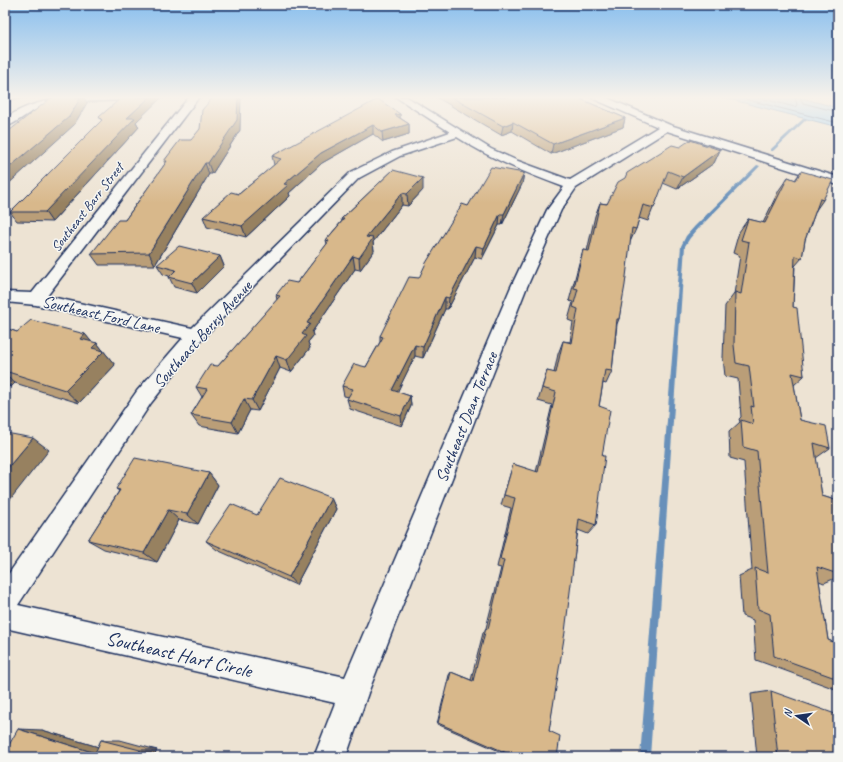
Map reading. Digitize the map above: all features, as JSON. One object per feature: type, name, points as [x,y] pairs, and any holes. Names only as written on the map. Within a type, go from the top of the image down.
[{"type":"street","name":"Southeast Barr Street","points":[[36,299],[166,133]]},
{"type":"street","points":[[458,133],[487,152],[514,164],[571,185]]},
{"type":"street","name":"Southeast Berry Avenue","points":[[5,600],[144,397],[196,335],[355,175],[396,154],[458,133]]},
{"type":"street","name":"Southeast Dean Terrace","points":[[330,757],[353,693],[518,289],[554,210],[571,185],[657,133]]},
{"type":"street","points":[[684,133],[838,181]]},
{"type":"street","name":"Southeast Ford Lane","points":[[5,297],[36,299],[196,335]]},
{"type":"street","name":"Southeast Hart Circle","points":[[5,615],[353,693]]},
{"type":"building","points":[[7,133],[51,133],[5,171],[5,134]]},
{"type":"building","points":[[89,133],[121,133],[45,212],[10,212]]},
{"type":"building","points":[[197,133],[229,133],[208,163],[205,163],[149,253],[91,254],[118,220],[125,220],[167,161],[164,161],[180,140],[191,140]]},
{"type":"building","points":[[316,133],[359,133],[321,153],[284,184],[288,185],[242,226],[203,217],[231,192],[239,194],[281,159],[272,156]]},
{"type":"building","points":[[532,133],[585,133],[553,144]]},
{"type":"building","points":[[690,140],[720,150],[683,177],[668,171],[654,208],[643,205],[636,229],[632,228],[625,285],[619,319],[617,319],[612,371],[605,370],[599,406],[610,410],[602,456],[605,456],[596,525],[579,519],[565,632],[549,731],[560,736],[557,757],[516,757],[438,723],[451,672],[473,681],[486,628],[488,629],[504,560],[500,559],[515,498],[504,495],[513,464],[538,472],[556,392],[542,388],[547,371],[556,373],[563,341],[572,343],[578,309],[573,307],[578,289],[574,288],[583,250],[589,251],[600,203],[607,204],[618,182],[625,178],[627,173],[672,145],[680,147]]},
{"type":"building","points":[[491,167],[524,173],[504,214],[500,214],[484,248],[476,246],[449,298],[445,297],[423,347],[415,345],[392,390],[410,396],[401,416],[347,399],[353,389],[342,386],[354,364],[366,367],[383,337],[380,336],[409,277],[419,278],[426,263],[462,204],[468,206]]},
{"type":"building","points":[[393,170],[423,178],[407,194],[402,193],[366,237],[373,238],[359,258],[353,256],[307,323],[310,324],[302,334],[306,336],[287,360],[276,356],[252,400],[244,399],[232,422],[191,415],[207,389],[196,387],[210,365],[218,366],[280,296],[276,295],[287,281],[297,283],[329,241],[326,240],[344,219],[341,219]]},
{"type":"building","points":[[801,171],[833,180],[823,200],[820,199],[805,240],[802,258],[795,256],[793,307],[797,308],[804,376],[792,373],[800,420],[826,426],[830,448],[814,443],[822,496],[838,501],[838,524],[833,523],[838,548],[838,574],[817,567],[828,640],[838,644],[838,679],[774,656],[770,614],[758,609],[755,568],[768,573],[757,451],[743,447],[741,420],[753,424],[751,406],[754,407],[749,366],[736,363],[734,345],[735,292],[741,294],[749,242],[741,240],[748,219],[765,223],[788,177],[796,180]]},
{"type":"building","points":[[179,246],[220,256],[192,283],[169,277],[176,270],[157,265]]},
{"type":"building","points":[[31,320],[85,334],[81,339],[97,343],[92,348],[104,351],[65,390],[5,371],[5,328],[17,332]]},
{"type":"building","points":[[5,434],[33,438],[5,471]]},
{"type":"building","points":[[135,458],[209,473],[187,514],[168,510],[144,553],[88,540],[120,490],[116,489]]},
{"type":"building","points":[[280,478],[331,498],[289,577],[206,541],[231,504],[257,515]]},
{"type":"building","points":[[771,691],[838,715],[838,757],[778,757]]},
{"type":"building","points":[[18,729],[95,753],[101,740],[140,750],[137,757],[5,757],[5,752]]},
{"type":"waterway","points":[[772,150],[791,133]]},
{"type":"waterway","points":[[645,757],[683,246],[688,237],[697,227],[758,166]]}]
